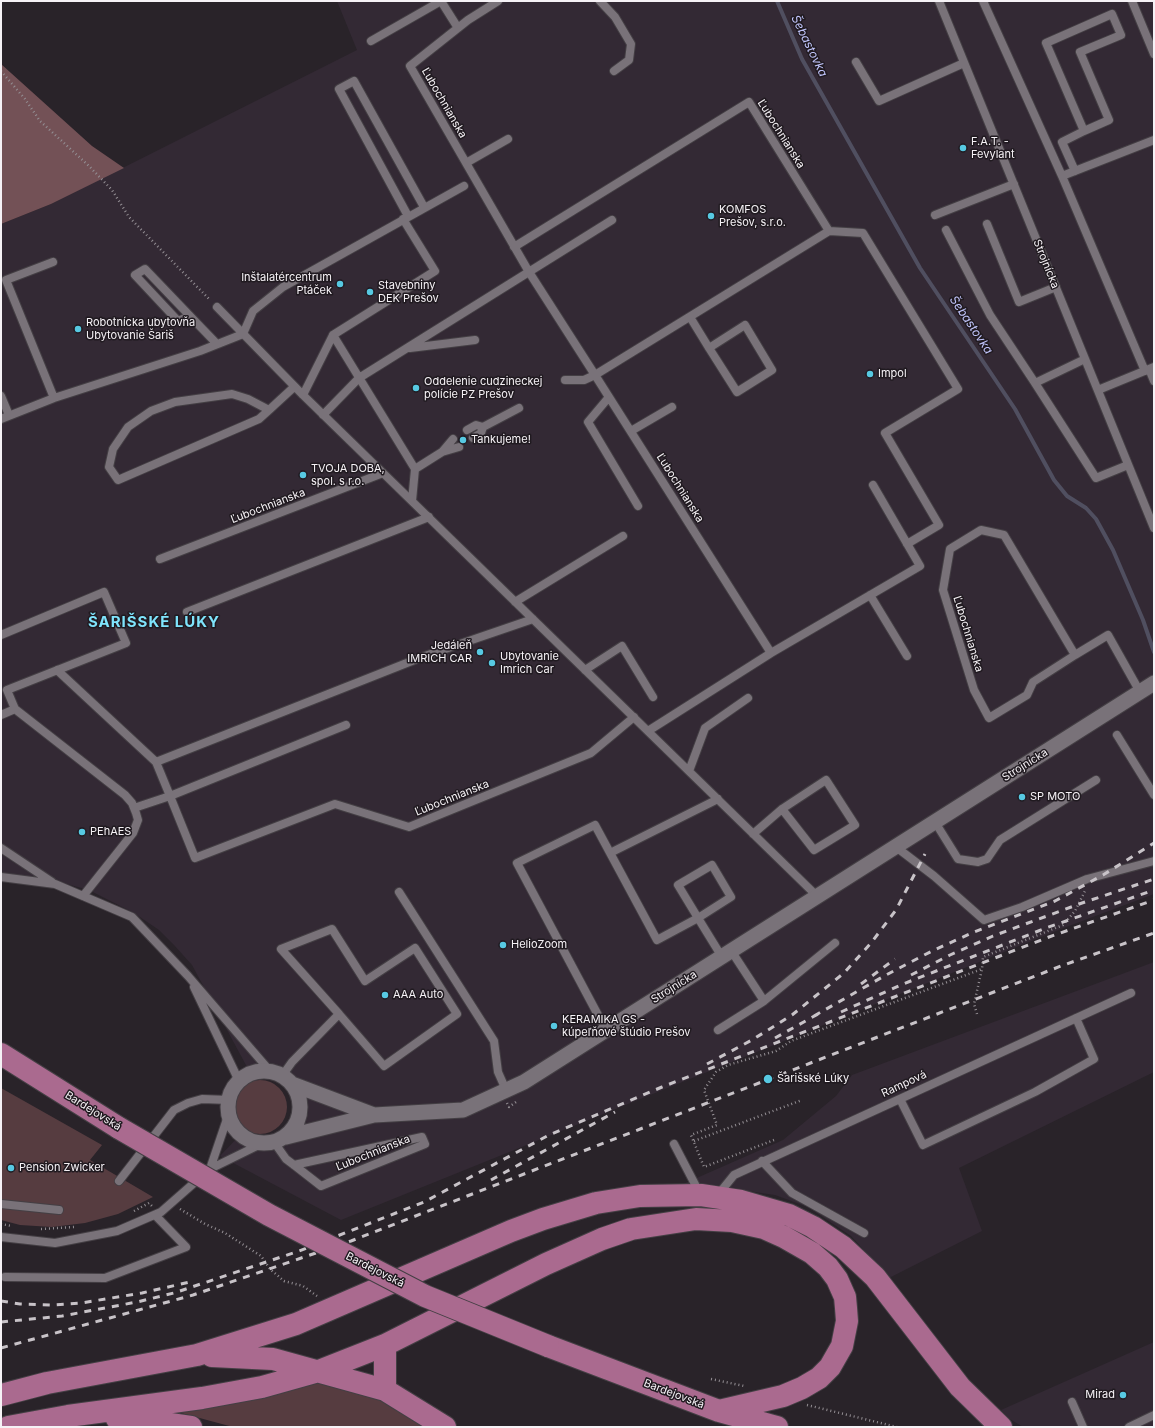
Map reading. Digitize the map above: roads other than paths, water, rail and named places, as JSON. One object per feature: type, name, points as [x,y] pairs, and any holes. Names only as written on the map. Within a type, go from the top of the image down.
[{"type":"main road","name":"Bardejovská","points":[[7,1059],[119,1128],[269,1215],[418,1292],[548,1346],[719,1411],[777,1427]]},
{"type":"main road","points":[[1,1395],[47,1383],[197,1355],[296,1324],[433,1264],[543,1219],[596,1203],[640,1196],[712,1207],[742,1201],[789,1215],[813,1227],[843,1247],[875,1277],[960,1387],[1001,1427]]},
{"type":"main road","points":[[8,1427],[68,1416],[202,1398],[255,1389],[319,1371],[385,1345],[546,1264],[602,1239],[630,1229],[696,1219],[712,1207]]},
{"type":"main road","points":[[712,1207],[732,1221],[764,1228],[784,1237],[812,1253],[828,1267],[837,1279],[845,1297],[847,1321],[842,1346],[837,1358],[819,1378],[802,1388],[783,1396],[719,1411]]},
{"type":"main road","points":[[385,1345],[385,1390]]},
{"type":"main road","points":[[197,1355],[273,1359],[385,1390],[445,1427]]},
{"type":"main road","points":[[719,1411],[739,1427]]},
{"type":"main road","points":[[68,1416],[122,1423],[191,1427]]},
{"type":"street","name":"Strojnícka","points":[[374,1115],[463,1110],[524,1082],[1154,683]]},
{"type":"street","points":[[253,1073],[281,1077],[374,1115],[274,1141],[250,1140],[240,1134],[232,1124],[229,1106],[234,1088],[239,1081],[253,1073]]},
{"type":"street","points":[[274,1141],[296,1124],[301,1109],[299,1098],[281,1077]]},
{"type":"lane","points":[[372,41],[441,1],[458,28]]},
{"type":"lane","name":"Ľubochnianska","points":[[498,1],[458,28],[410,66],[528,272],[610,397],[771,653]]},
{"type":"lane","points":[[600,1],[615,17],[631,44],[629,60],[614,71]]},
{"type":"lane","name":"Strojnícka","points":[[939,1],[1154,528]]},
{"type":"lane","points":[[983,1],[1069,174],[1154,381]]},
{"type":"lane","points":[[1132,1],[1154,54]]},
{"type":"lane","points":[[1069,174],[1062,142],[1109,120],[1080,52],[1121,35],[1112,14],[1046,43],[1084,131]]},
{"type":"lane","points":[[856,62],[879,101],[964,63]]},
{"type":"lane","points":[[303,395],[333,335],[435,272],[339,89],[354,81],[424,208]]},
{"type":"lane","name":"Ľubochnianska","points":[[514,247],[748,102],[829,231]]},
{"type":"lane","points":[[466,164],[508,138]]},
{"type":"lane","points":[[1069,174],[1154,140]]},
{"type":"lane","points":[[935,215],[1014,184]]},
{"type":"lane","points":[[1,419],[54,398],[243,334],[253,311],[283,287],[464,186]]},
{"type":"lane","points":[[323,415],[360,378],[612,220]]},
{"type":"lane","points":[[987,224],[1019,302],[1056,287]]},
{"type":"lane","points":[[946,230],[990,315],[1096,478],[1128,465]]},
{"type":"lane","points":[[565,380],[584,380],[595,375],[829,231],[863,233],[958,389],[885,433],[939,525],[907,544]]},
{"type":"lane","points":[[53,262],[6,280],[54,398]]},
{"type":"lane","points":[[190,316],[178,321],[135,275],[145,269],[217,344]]},
{"type":"lane","points":[[217,308],[294,387],[818,897]]},
{"type":"lane","points":[[690,317],[709,348],[737,392],[772,370],[744,325],[709,348]]},
{"type":"lane","points":[[333,335],[415,469],[412,501]]},
{"type":"lane","points":[[407,348],[475,340]]},
{"type":"lane","points":[[1035,383],[1085,359]]},
{"type":"lane","points":[[1098,390],[1150,369]]},
{"type":"lane","points":[[269,410],[248,399],[232,394],[175,402],[151,411],[128,427],[113,449],[109,467],[118,480],[259,419],[269,410],[294,387]]},
{"type":"lane","points":[[1,396],[9,415]]},
{"type":"lane","points":[[610,397],[588,422],[638,506]]},
{"type":"lane","points":[[631,431],[672,407]]},
{"type":"lane","points":[[467,430],[476,425],[483,427],[519,408]]},
{"type":"lane","points":[[473,438],[481,434],[483,427]]},
{"type":"lane","points":[[442,452],[453,439]]},
{"type":"lane","points":[[415,469],[442,452],[459,447]]},
{"type":"lane","name":"Ľubochnianska","points":[[160,560],[383,473]]},
{"type":"lane","points":[[648,731],[771,653],[920,566],[873,485]]},
{"type":"lane","points":[[187,612],[429,517]]},
{"type":"lane","name":"Ľubochnianska","points":[[1075,655],[1004,535],[981,530],[950,548],[943,590],[974,690],[989,718],[1027,695],[1033,682],[1108,635],[1140,692]]},
{"type":"lane","points":[[515,602],[623,536]]},
{"type":"lane","points":[[1,636],[104,592],[126,643],[4,691],[15,709],[125,795],[134,808],[138,820],[133,833],[83,896]]},
{"type":"lane","points":[[870,595],[907,656]]},
{"type":"lane","points":[[57,670],[156,762],[422,657],[533,619]]},
{"type":"lane","points":[[585,670],[622,646],[652,697]]},
{"type":"lane","points":[[689,771],[705,728],[748,698]]},
{"type":"lane","points":[[1,715],[15,709]]},
{"type":"lane","name":"Ľubochnianska","points":[[156,762],[196,858],[335,804],[409,827],[591,753],[634,717]]},
{"type":"lane","points":[[134,808],[170,796],[346,725]]},
{"type":"lane","points":[[1117,735],[1154,795]]},
{"type":"lane","points":[[753,834],[782,809],[826,780],[854,825],[814,850],[782,809]]},
{"type":"lane","points":[[935,822],[958,859],[978,862],[987,859],[1000,840],[1096,780]]},
{"type":"lane","points":[[610,853],[718,799]]},
{"type":"lane","points":[[606,1030],[517,863],[595,825],[657,940],[698,918],[731,897],[712,865],[678,885],[698,918],[764,1001]]},
{"type":"lane","points":[[896,847],[934,876],[984,920],[1022,907],[1087,879],[1154,861]]},
{"type":"lane","points":[[1,848],[54,884],[132,917],[281,1077],[292,1062],[339,1014]]},
{"type":"lane","points":[[1,877],[54,884]]},
{"type":"lane","points":[[399,892],[494,1041],[498,1072],[506,1090]]},
{"type":"lane","points":[[332,929],[364,981],[415,948],[457,1014],[384,1066],[339,1014],[282,949],[332,929]]},
{"type":"lane","points":[[718,1030],[764,1001],[835,943]]},
{"type":"lane","points":[[188,976],[239,1081]]},
{"type":"lane","name":"Rampová","points":[[712,1207],[734,1175],[1131,993]]},
{"type":"lane","points":[[900,1099],[923,1145],[1035,1092],[1094,1059],[1076,1018]]},
{"type":"lane","points":[[1,1050],[7,1059]]},
{"type":"lane","points":[[118,1180],[174,1110],[188,1103],[202,1099],[229,1106],[210,1169]]},
{"type":"lane","name":"Ľubochnianska","points":[[274,1141],[286,1159],[321,1186],[425,1144],[422,1138],[294,1165]]},
{"type":"lane","points":[[1,1237],[55,1243],[117,1231],[158,1213],[171,1204],[210,1169],[274,1141]]},
{"type":"lane","points":[[674,1144],[712,1207]]},
{"type":"lane","points":[[762,1161],[792,1193],[864,1233]]},
{"type":"lane","points":[[1,1204],[59,1210]]},
{"type":"lane","points":[[5,1277],[105,1278],[186,1247],[158,1213]]},
{"type":"lane","points":[[1072,1402],[1083,1427]]},
{"type":"lane","points":[[1129,1427],[1154,1416]]},
{"type":"waterway","name":"Šebastovka","points":[[777,1],[802,59],[920,268],[1015,409],[1054,480],[1067,496],[1086,508],[1096,519],[1113,550],[1143,620],[1154,652]]},
{"type":"railway","points":[[814,1016],[932,951],[974,932],[1055,901],[1103,875],[1154,843]]},
{"type":"railway","points":[[707,1064],[752,1040],[792,1015],[844,973],[871,943],[896,910],[925,854]]},
{"type":"railway","points":[[911,975],[950,955],[993,936],[1082,903],[1154,879]]},
{"type":"railway","points":[[841,1012],[903,984],[1046,928],[1154,890]]},
{"type":"railway","points":[[1,1322],[62,1316],[137,1302],[174,1293],[299,1251],[424,1202],[549,1135],[662,1087],[1049,937],[1154,900]]},
{"type":"railway","points":[[1,1348],[193,1295],[351,1241],[1061,966],[1154,933]]},
{"type":"railway","points":[[861,984],[895,959]]},
{"type":"railway","points":[[775,1038],[818,1014]]},
{"type":"railway","points":[[491,1180],[615,1112]]},
{"type":"railway","points":[[1,1301],[20,1304],[52,1305],[81,1303],[142,1293],[194,1281]]},
{"type":"place","name":"F.A.T. - Fevylant","points":[[963,148]]},
{"type":"place","name":"KOMFOS Prešov, s.r.o.","points":[[711,216]]},
{"type":"place","name":"Inštalatércentrum Ptáček","points":[[340,284]]},
{"type":"place","name":"Stavebniny DEK Prešov","points":[[370,292]]},
{"type":"place","name":"Robotnícka ubytovňa Ubytovanie Šariš","points":[[78,329]]},
{"type":"place","name":"Impol","points":[[870,374]]},
{"type":"place","name":"Oddelenie cudzineckej polície PZ Prešov","points":[[416,388]]},
{"type":"place","name":"Tankujeme!","points":[[463,440]]},
{"type":"place","name":"TVOJA DOBA, spol. s r.o.","points":[[303,475]]},
{"type":"place","name":"Jedáleň IMRICH CAR","points":[[480,652]]},
{"type":"place","name":"Ubytovanie Imrich Car","points":[[492,663]]},
{"type":"place","name":"SP MOTO","points":[[1022,797]]},
{"type":"place","name":"PEhAES","points":[[82,832]]},
{"type":"place","name":"HelioZoom","points":[[503,945]]},
{"type":"place","name":"AAA Auto","points":[[385,995]]},
{"type":"place","name":"KERAMIKA GS - kúpeľňové štúdio Prešov","points":[[554,1026]]},
{"type":"place","name":"Šarišské Lúky","points":[[768,1079]]},
{"type":"place","name":"Pension Zwicker","points":[[11,1168]]},
{"type":"place","name":"Mirad","points":[[1123,1395]]},
{"type":"district","name":"ŠARIŠSKÉ LÚKY","points":[[154,622]]}]
